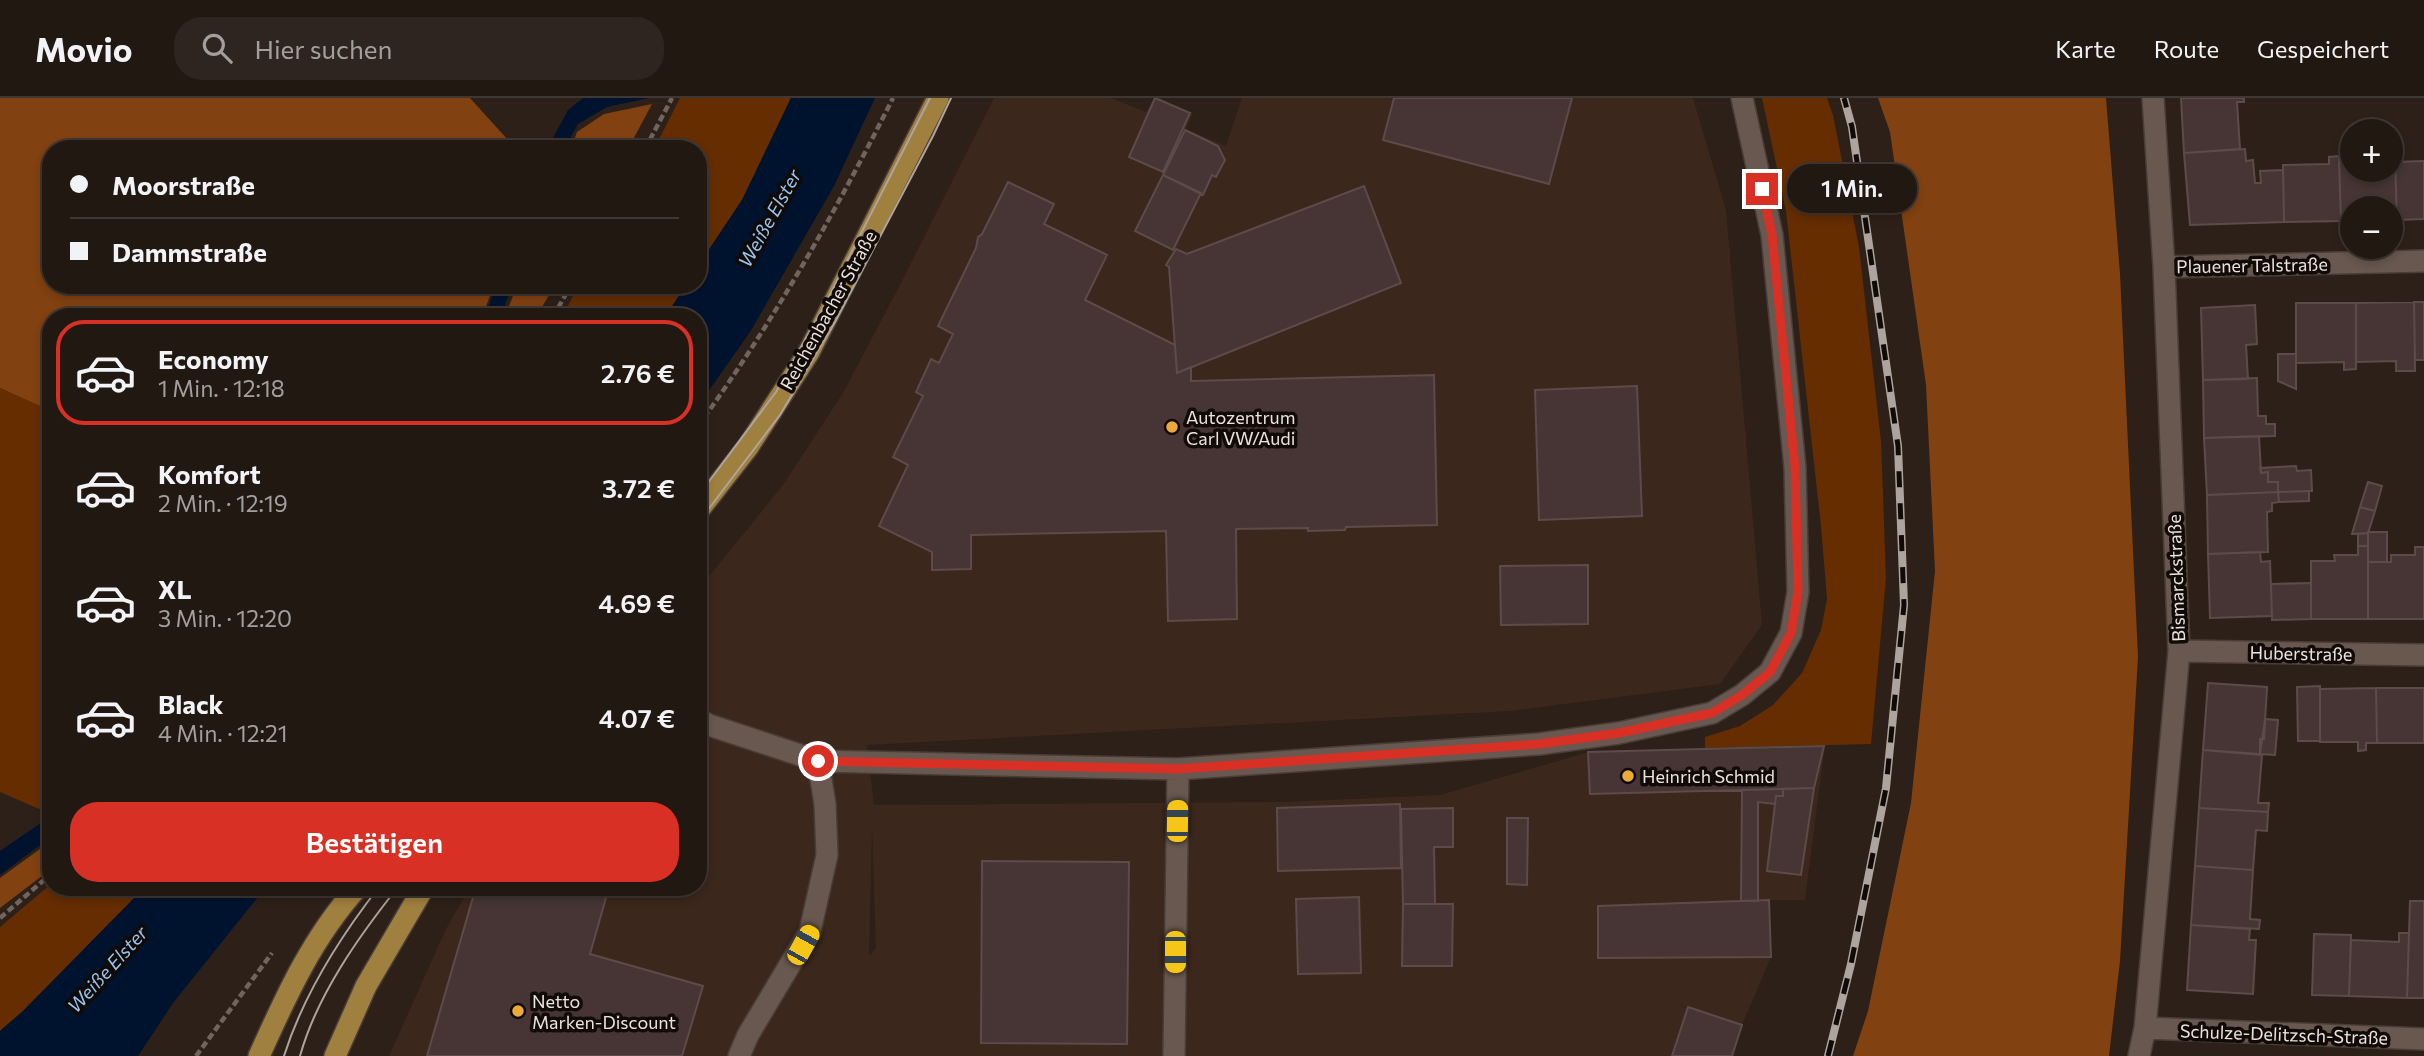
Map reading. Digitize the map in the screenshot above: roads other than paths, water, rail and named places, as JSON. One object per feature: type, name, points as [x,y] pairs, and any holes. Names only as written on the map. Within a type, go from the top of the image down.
[{"type":"main road","name":"Reichenbacher Straße","points":[[707,499],[748,447],[809,352],[938,98]]},
{"type":"main road","points":[[259,1056],[285,998],[311,950],[350,896]]},
{"type":"main road","points":[[335,1056],[366,986],[419,896]]},
{"type":"street","points":[[707,724],[818,761],[1178,769],[1539,744],[1619,733],[1712,713],[1742,695],[1770,672],[1791,633],[1798,592],[1795,468],[1772,235],[1742,98]]},
{"type":"street","name":"Bismarckstraße","points":[[2139,1056],[2145,1028],[2179,651],[2164,267],[2153,98]]},
{"type":"street","name":"Plauener Talstraße","points":[[2164,267],[2424,261]]},
{"type":"street","name":"Huberstraße","points":[[2179,651],[2424,655]]},
{"type":"street","points":[[739,1056],[748,1034],[810,931],[827,855],[825,804],[818,761]]},
{"type":"street","points":[[1174,1056],[1178,769]]},
{"type":"street","name":"Schulze-Delitzsch-Straße","points":[[2145,1028],[2424,1039]]},
{"type":"water","points":[[583,98],[649,98],[607,107],[578,124],[569,140],[552,140],[568,110]]},
{"type":"water","name":"Weiße Elster","points":[[791,98],[875,98],[834,186],[750,332],[707,393],[707,308],[671,308],[680,294],[707,294],[707,252],[742,200]]},
{"type":"water","points":[[493,294],[509,294],[504,308],[488,308]]},
{"type":"water","points":[[42,822],[42,844],[0,875],[0,851]]},
{"type":"water","name":"Weiße Elster","points":[[136,896],[259,896],[173,1003],[138,1056],[0,1056],[0,1031]]},
{"type":"tram line","points":[[707,484],[776,392],[823,308],[930,98]]},
{"type":"tram line","points":[[707,511],[780,415],[835,322],[951,98]]},
{"type":"tram line","points":[[284,1056],[312,989],[350,926],[372,896]]},
{"type":"tram line","points":[[300,1056],[307,1033],[328,989],[354,946],[391,896]]},
{"type":"railway","points":[[1828,1056],[1851,964],[1886,788],[1904,605],[1898,446],[1852,127],[1844,98]]},
{"type":"place","name":"Autozentrum Carl VW/Audi","points":[[1172,427]]},
{"type":"place","name":"Heinrich Schmid","points":[[1628,776]]},
{"type":"place","name":"Netto Marken-Discount","points":[[518,1011]]}]
